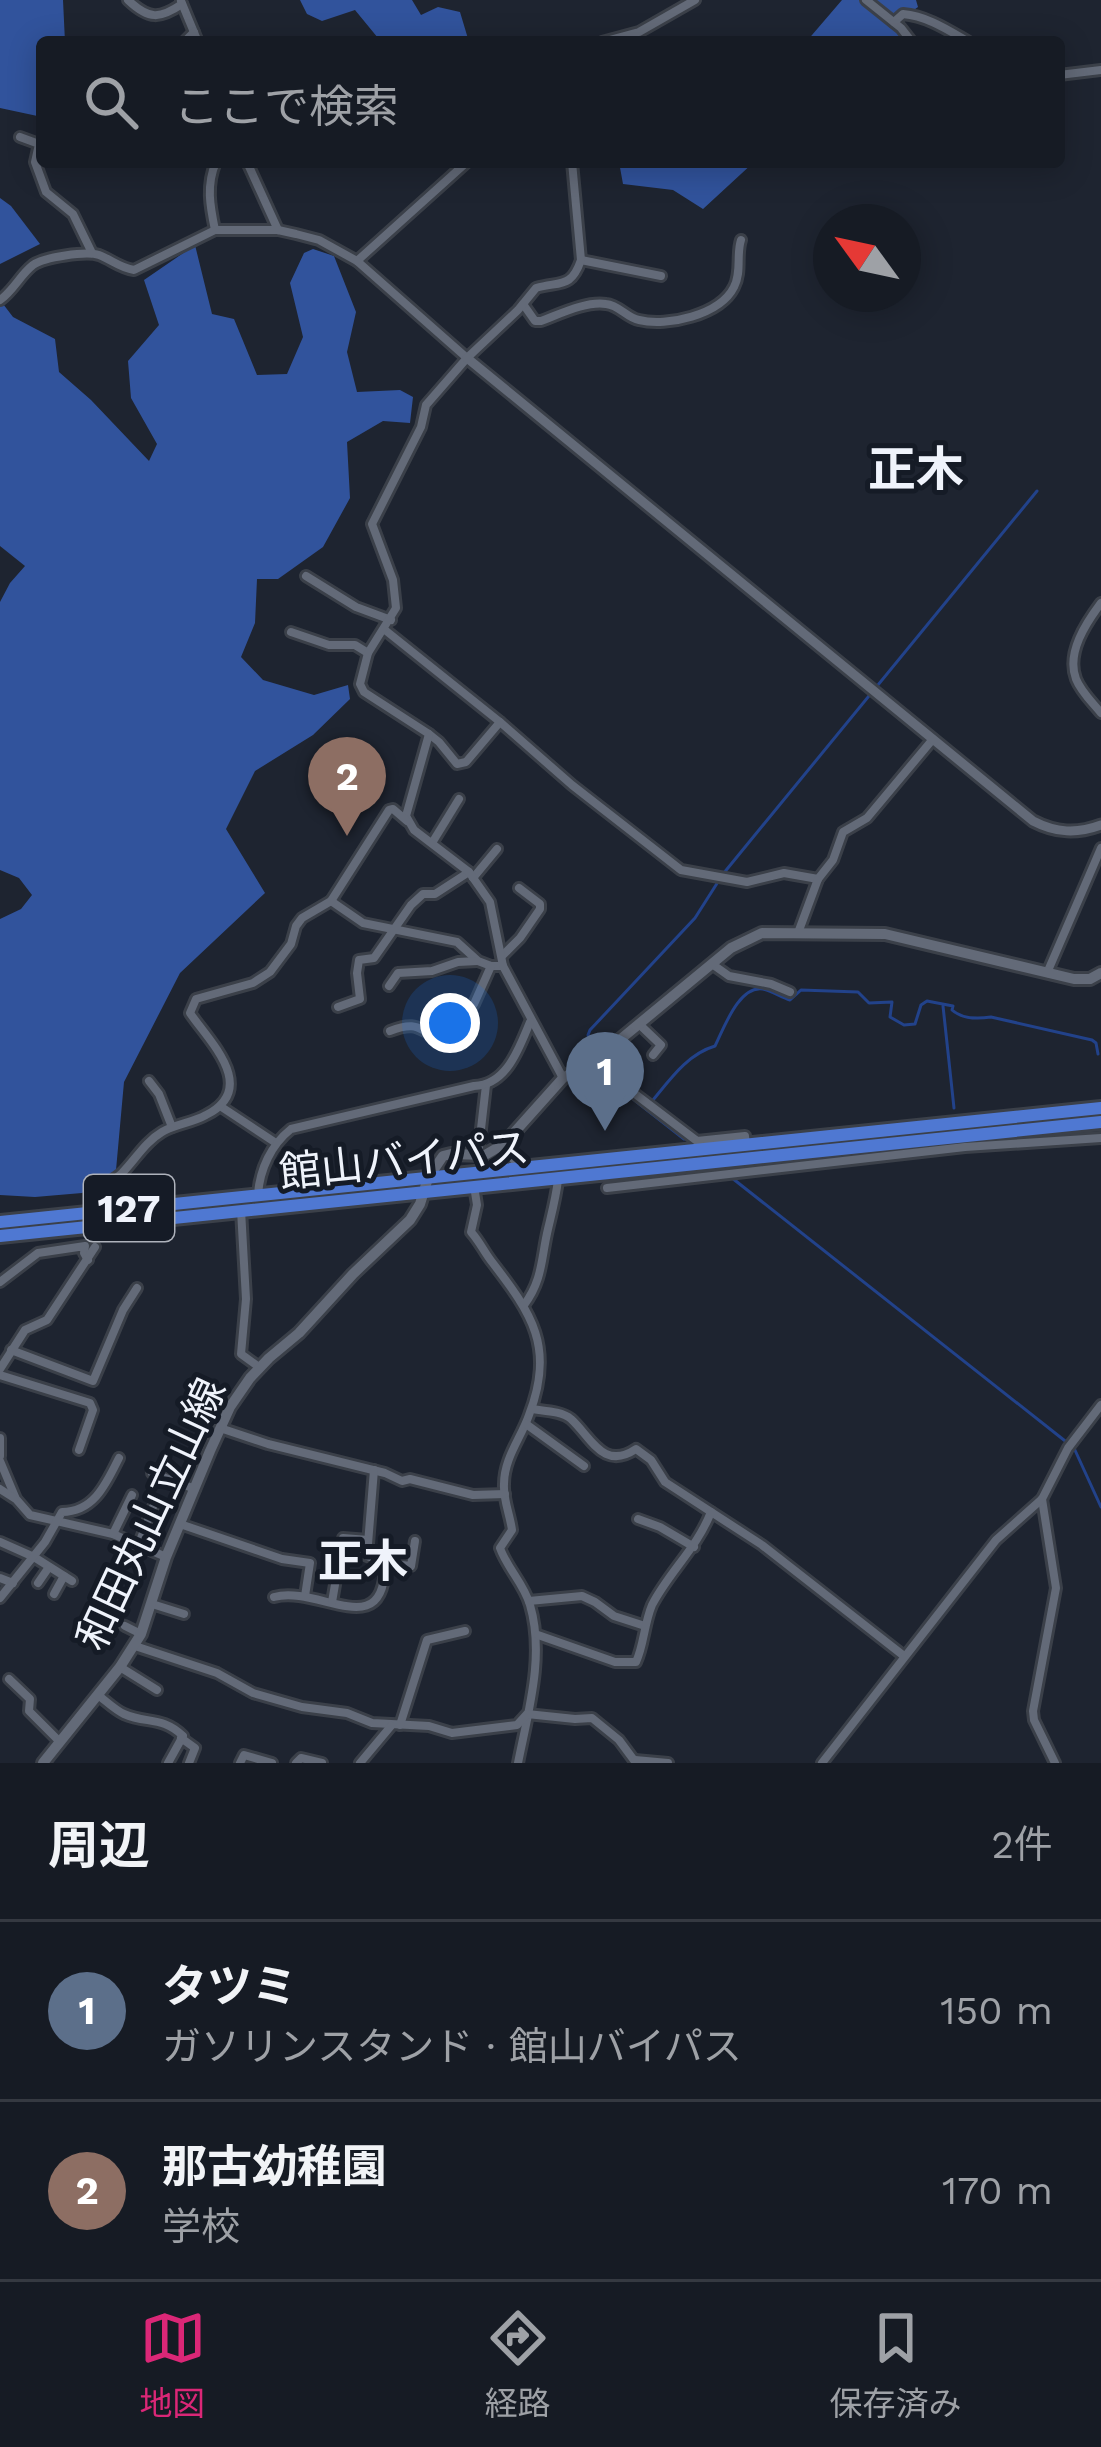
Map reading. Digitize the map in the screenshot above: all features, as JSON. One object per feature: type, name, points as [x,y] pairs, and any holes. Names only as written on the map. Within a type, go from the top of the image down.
[{"type":"highway","name":"館山バイパス","points":[[0,1236],[241,1210],[518,1167],[1101,1108]]},
{"type":"highway","name":"館山バイパス","points":[[0,1222],[258,1195],[474,1186],[1101,1122]]},
{"type":"main road","points":[[425,1185],[443,1156],[485,1155],[504,1144],[563,1078],[599,1057],[731,947],[751,936],[775,932],[885,934],[1074,979],[1097,979]]},
{"type":"main road","name":"和田丸山立山線","points":[[44,1763],[138,1640],[166,1557],[240,1390],[410,1220],[425,1185]]},
{"type":"street","points":[[128,0],[154,16],[166,15],[182,2],[196,36]]},
{"type":"street","points":[[624,36],[695,0]]},
{"type":"street","points":[[866,0],[907,36]]},
{"type":"street","points":[[894,22],[903,14],[913,15],[958,36]]},
{"type":"street","points":[[1065,74],[1101,70]]},
{"type":"street","points":[[20,136],[36,143]]},
{"type":"street","points":[[36,168],[46,192],[74,214],[92,254]]},
{"type":"street","points":[[214,168],[209,203],[215,230]]},
{"type":"street","points":[[250,168],[278,230]]},
{"type":"street","points":[[357,261],[460,168]]},
{"type":"street","points":[[500,722],[466,762],[458,764],[429,734],[364,692],[360,684],[368,652],[396,608],[393,580],[372,524],[421,428],[426,405],[536,288],[573,278],[581,260],[573,168]]},
{"type":"street","points":[[0,300],[39,262],[92,254],[134,270],[215,230],[278,230],[319,240],[357,261],[467,358],[1033,821],[1063,831],[1101,825]]},
{"type":"street","points":[[524,304],[535,321],[604,303],[637,320],[685,318],[712,307],[734,289],[742,240]]},
{"type":"street","points":[[581,260],[661,276]]},
{"type":"street","points":[[306,576],[356,608],[391,620]]},
{"type":"street","points":[[1101,603],[1077,643],[1074,670],[1101,713]]},
{"type":"street","points":[[385,630],[681,870],[747,882],[784,873],[818,879]]},
{"type":"street","points":[[291,632],[329,645],[356,645],[368,652]]},
{"type":"street","points":[[407,820],[429,734]]},
{"type":"street","points":[[798,933],[818,879],[833,860],[843,832],[867,818],[933,739]]},
{"type":"street","points":[[432,843],[459,799]]},
{"type":"street","points":[[93,1196],[96,1189],[118,1178],[153,1138],[220,1106],[229,1087],[225,1060],[191,1017],[193,1004],[270,972],[291,944],[302,918],[331,901],[389,810],[394,809],[471,875],[490,902],[502,962],[563,1078]]},
{"type":"street","points":[[1047,973],[1101,848]]},
{"type":"street","points":[[338,1007],[360,999],[359,960],[374,958],[422,894],[436,893],[471,875],[497,849]]},
{"type":"street","points":[[331,901],[363,923],[457,942],[491,966],[502,962],[540,909],[540,904],[519,889]]},
{"type":"street","points":[[388,986],[398,973],[478,961]]},
{"type":"street","points":[[712,964],[729,976],[790,992]]},
{"type":"street","points":[[390,1031],[405,1025],[445,1036],[474,1004],[491,966]]},
{"type":"street","points":[[258,1195],[259,1178],[276,1143],[291,1129],[486,1085],[514,1062],[530,1021]]},
{"type":"street","points":[[640,1024],[661,1045],[653,1055]]},
{"type":"street","points":[[599,1057],[622,1084],[697,1142],[745,1136],[746,1146]]},
{"type":"street","points":[[149,1081],[172,1127]]},
{"type":"street","points":[[477,1156],[486,1085]]},
{"type":"street","points":[[220,1106],[276,1143]]},
{"type":"street","points":[[607,1188],[965,1147],[1101,1138]]},
{"type":"street","points":[[504,1144],[518,1167]]},
{"type":"street","points":[[524,1305],[543,1267],[558,1178]]},
{"type":"street","points":[[474,1186],[477,1205],[471,1232],[524,1305],[534,1324],[539,1353],[532,1409],[503,1484],[512,1530],[500,1547],[529,1601],[538,1635],[518,1763]]},
{"type":"street","points":[[241,1210],[246,1299],[241,1354],[259,1367]]},
{"type":"street","points":[[0,1282],[38,1253],[85,1246],[88,1260]]},
{"type":"street","points":[[80,1450],[93,1410],[90,1403],[0,1372],[25,1330],[46,1320],[95,1247]]},
{"type":"street","points":[[11,1351],[93,1381],[137,1288]]},
{"type":"street","points":[[822,1763],[996,1540],[1042,1499],[1070,1445],[1101,1406]]},
{"type":"street","points":[[532,1409],[569,1417],[605,1453],[621,1456],[636,1449],[651,1460],[665,1483],[762,1545],[904,1656]]},
{"type":"street","points":[[526,1424],[584,1466]]},
{"type":"street","points":[[220,1428],[402,1481],[473,1495],[505,1494]]},
{"type":"street","points":[[0,1438],[0,1458],[16,1499]]},
{"type":"street","points":[[0,1598],[34,1557],[62,1512],[77,1511],[93,1502],[119,1458]]},
{"type":"street","points":[[374,1470],[367,1556],[411,1566],[415,1541]]},
{"type":"street","points":[[152,1473],[195,1489]]},
{"type":"street","points":[[0,1489],[30,1515],[113,1534],[166,1557]]},
{"type":"street","points":[[113,1534],[132,1495]]},
{"type":"street","points":[[1042,1499],[1056,1588],[1033,1711],[1055,1763]]},
{"type":"street","points":[[138,1546],[153,1507]]},
{"type":"street","points":[[538,1635],[632,1664],[639,1658],[653,1603],[703,1534],[711,1511]]},
{"type":"street","points":[[638,1520],[694,1547]]},
{"type":"street","points":[[180,1525],[282,1559],[310,1563],[305,1596]]},
{"type":"street","points":[[332,1602],[343,1538],[368,1540]]},
{"type":"street","points":[[0,1542],[68,1579],[54,1594]]},
{"type":"street","points":[[274,1597],[305,1596],[358,1607],[376,1602],[383,1591],[383,1563]]},
{"type":"street","points":[[38,1583],[49,1567]]},
{"type":"street","points":[[0,1578],[13,1583]]},
{"type":"street","points":[[529,1601],[588,1598],[614,1616],[645,1626]]},
{"type":"street","points":[[152,1604],[184,1614]]},
{"type":"street","points":[[125,1626],[138,1640],[253,1693],[372,1723],[476,1732],[517,1725],[527,1714]]},
{"type":"street","points":[[360,1763],[396,1725],[427,1640],[465,1630]]},
{"type":"street","points":[[119,1667],[157,1690]]},
{"type":"street","points":[[8,1679],[30,1700],[29,1711],[60,1742]]},
{"type":"street","points":[[98,1695],[124,1714],[161,1720],[179,1730],[195,1748],[189,1763]]},
{"type":"street","points":[[527,1714],[592,1718],[636,1761],[668,1763]]},
{"type":"street","points":[[168,1763],[182,1738]]},
{"type":"street","points":[[240,1763],[244,1755],[272,1763]]},
{"type":"street","points":[[296,1763],[301,1757],[322,1763]]},
{"type":"shaded area","points":[[0,0],[63,0],[65,36],[36,36],[36,116],[0,108]]},
{"type":"shaded area","points":[[300,0],[412,0],[421,15],[438,7],[460,12],[467,36],[376,36],[355,10],[322,21],[307,14]]},
{"type":"shaded area","points":[[842,0],[916,0],[918,7],[891,26],[900,36],[811,36]]},
{"type":"shaded area","points":[[620,168],[747,168],[703,209],[673,190],[623,184]]},
{"type":"shaded area","points":[[0,198],[40,244],[0,264]]},
{"type":"shaded area","points":[[195,245],[212,314],[234,319],[257,375],[287,374],[303,337],[290,283],[304,253],[313,249],[334,256],[356,312],[347,352],[357,392],[400,390],[413,397],[410,423],[383,421],[347,442],[350,498],[323,547],[278,579],[257,579],[255,623],[241,657],[263,680],[314,695],[348,685],[350,699],[313,735],[255,771],[226,829],[265,893],[180,973],[124,1082],[116,1170],[82,1193],[0,1195],[0,919],[21,909],[32,895],[19,878],[0,870],[0,602],[25,566],[0,546],[0,300],[13,317],[55,339],[59,372],[149,461],[157,444],[131,398],[128,361],[159,325],[144,280]]},
{"type":"waterway","points":[[593,1055],[590,1030],[695,918],[723,874],[1037,491]]},
{"type":"waterway","points":[[653,1100],[688,1061],[715,1046],[733,1009],[754,990],[790,1000],[801,990],[858,992],[869,1003],[892,1002],[890,1017],[904,1025],[915,1024],[927,1001],[953,1006],[952,1010],[965,1017],[991,1017],[1092,1040],[1098,1054]]},
{"type":"waterway","points":[[943,1006],[954,1108]]},
{"type":"waterway","points":[[598,1065],[614,1084],[684,1139]]},
{"type":"waterway","points":[[732,1178],[1074,1448],[1101,1507]]},
{"type":"tunnel","points":[[93,1196],[95,1247]]},
{"type":"place","name":"那古幼稚園","points":[[347,836]]},
{"type":"place","name":"タツミ","points":[[605,1131]]},
{"type":"district","name":"正木","points":[[916,469]]},
{"type":"district","name":"正木","points":[[363,1561]]}]
